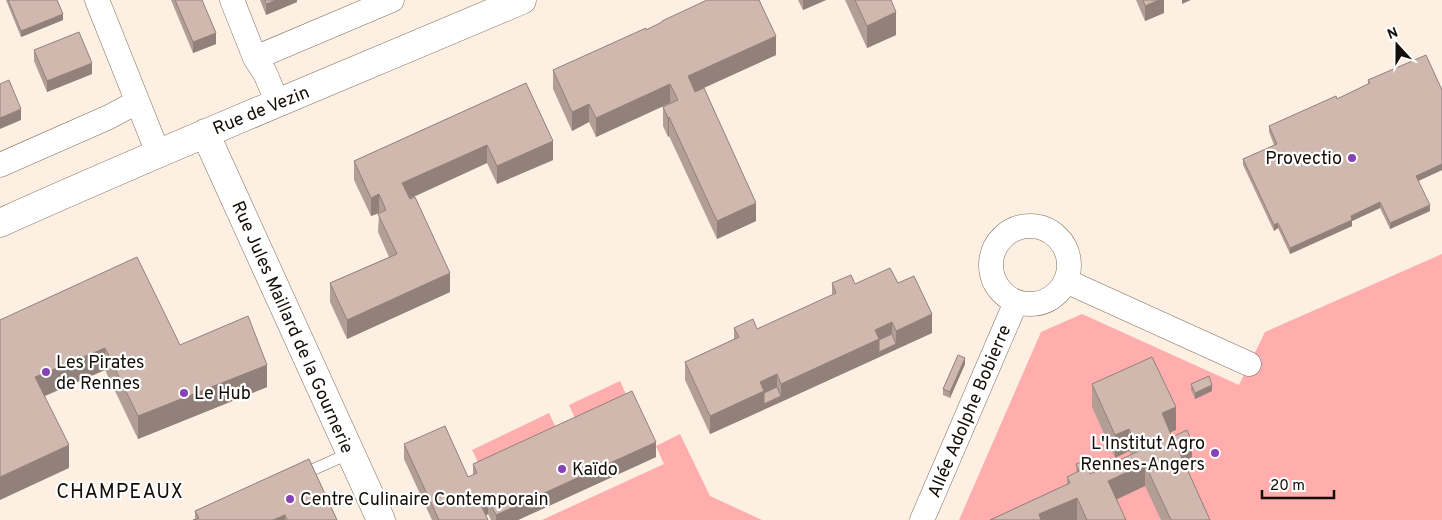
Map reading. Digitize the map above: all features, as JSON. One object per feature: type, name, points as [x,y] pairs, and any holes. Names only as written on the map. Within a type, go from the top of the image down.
[{"type":"main road","name":"Rue de Vezin","points":[[0,223],[158,153],[522,0]]},
{"type":"main road","name":"Rue Jules Maillard de la Gournerie","points":[[205,133],[380,520]]},
{"type":"street","points":[[97,0],[158,153]]},
{"type":"street","points":[[232,0],[255,58],[265,73],[278,104]]},
{"type":"street","points":[[255,58],[392,0]]},
{"type":"street","points":[[0,165],[137,102]]},
{"type":"street","name":"Allée Adolphe Bobierre","points":[[1036,226],[1053,233],[1066,248],[1069,258],[1069,270],[1066,281],[1060,291],[1051,299],[1040,303],[1016,302],[1006,297],[998,289],[990,269],[991,256],[996,244],[1004,235],[1015,228],[1036,226]]},
{"type":"street","points":[[1066,281],[1249,364]]},
{"type":"street","name":"Allée Adolphe Bobierre","points":[[922,520],[1016,302]]},
{"type":"lane","points":[[289,480],[350,453]]},
{"type":"shaded area","name":"L'Institut Agro Rennes-Angers","points":[[1442,254],[1442,520],[959,520],[1041,332],[1082,314],[1239,385],[1265,332]]},
{"type":"shaded area","points":[[620,381],[630,403],[579,427],[569,405]]},
{"type":"shaded area","points":[[549,413],[559,434],[482,470],[472,450]]},
{"type":"shaded area","points":[[680,434],[710,496],[762,520],[542,520],[664,464],[656,446]]},
{"type":"building","points":[[8,0],[57,0],[63,14],[21,31]]},
{"type":"building","points":[[175,0],[202,0],[216,33],[193,42]]},
{"type":"building","points":[[265,0],[276,0],[266,4]]},
{"type":"building","points":[[707,0],[759,0],[776,36],[688,76],[695,92],[704,88],[756,203],[717,221],[663,107],[678,100],[670,84],[596,118],[589,104],[572,112],[553,70],[646,28],[646,30]]},
{"type":"building","points":[[855,0],[891,0],[896,12],[867,26]]},
{"type":"building","points":[[1143,0],[1159,0],[1145,6]]},
{"type":"building","points":[[79,32],[92,63],[47,81],[34,50]]},
{"type":"building","points":[[1426,55],[1442,90],[1442,164],[1416,176],[1430,205],[1390,223],[1380,202],[1351,216],[1352,220],[1290,248],[1278,223],[1274,225],[1243,159],[1277,144],[1269,126],[1336,96],[1337,99],[1370,83],[1368,80]]},
{"type":"building","points":[[9,80],[21,109],[0,118],[0,84]]},
{"type":"building","points":[[526,83],[553,141],[497,166],[487,145],[402,183],[410,199],[415,197],[450,273],[347,320],[330,283],[397,254],[378,214],[386,210],[379,194],[371,198],[354,161]]},
{"type":"building","name":"Le Hub","points":[[137,257],[180,345],[248,316],[267,365],[138,416],[105,348],[35,377],[69,445],[0,477],[0,320]]},
{"type":"building","points":[[890,268],[898,283],[914,276],[932,314],[896,331],[892,322],[875,330],[879,339],[781,384],[777,374],[760,382],[764,391],[710,416],[685,362],[739,337],[734,328],[753,319],[757,329],[836,293],[832,283],[851,275],[855,284]]},
{"type":"building","points":[[892,334],[896,344],[879,352],[879,340]]},
{"type":"building","points":[[958,355],[965,358],[950,392],[943,389]]},
{"type":"building","points":[[1152,357],[1176,407],[1162,413],[1172,437],[1187,430],[1192,442],[1178,449],[1210,520],[1171,520],[1145,464],[1108,481],[1126,520],[1087,520],[1077,498],[1039,514],[1041,520],[990,520],[1070,483],[1067,477],[1079,471],[1076,464],[1084,461],[1090,474],[1139,451],[1129,429],[1115,435],[1092,384]]},
{"type":"building","points":[[1209,376],[1212,385],[1195,393],[1191,384]]},
{"type":"building","points":[[777,387],[781,396],[764,404],[764,393]]},
{"type":"building","name":"Kaïdo","points":[[632,391],[656,442],[496,515],[488,499],[480,503],[488,520],[439,520],[404,444],[445,426],[468,477],[477,473],[473,464]]},
{"type":"building","points":[[309,459],[337,520],[287,520],[285,515],[273,520],[193,520],[199,518],[195,511]]},
{"type":"place","name":"Provectio","points":[[1352,158]]},
{"type":"place","name":"Les Pirates de Rennes","points":[[46,372]]},
{"type":"place","name":"Le Hub","points":[[184,393]]},
{"type":"place","name":"L'Institut Agro Rennes-Angers","points":[[1215,453]]},
{"type":"place","name":"Kaïdo","points":[[562,469]]},
{"type":"place","name":"Centre Culinaire Contemporain","points":[[290,499]]},
{"type":"district","name":"CHAMPEAUX","points":[[120,491]]}]
